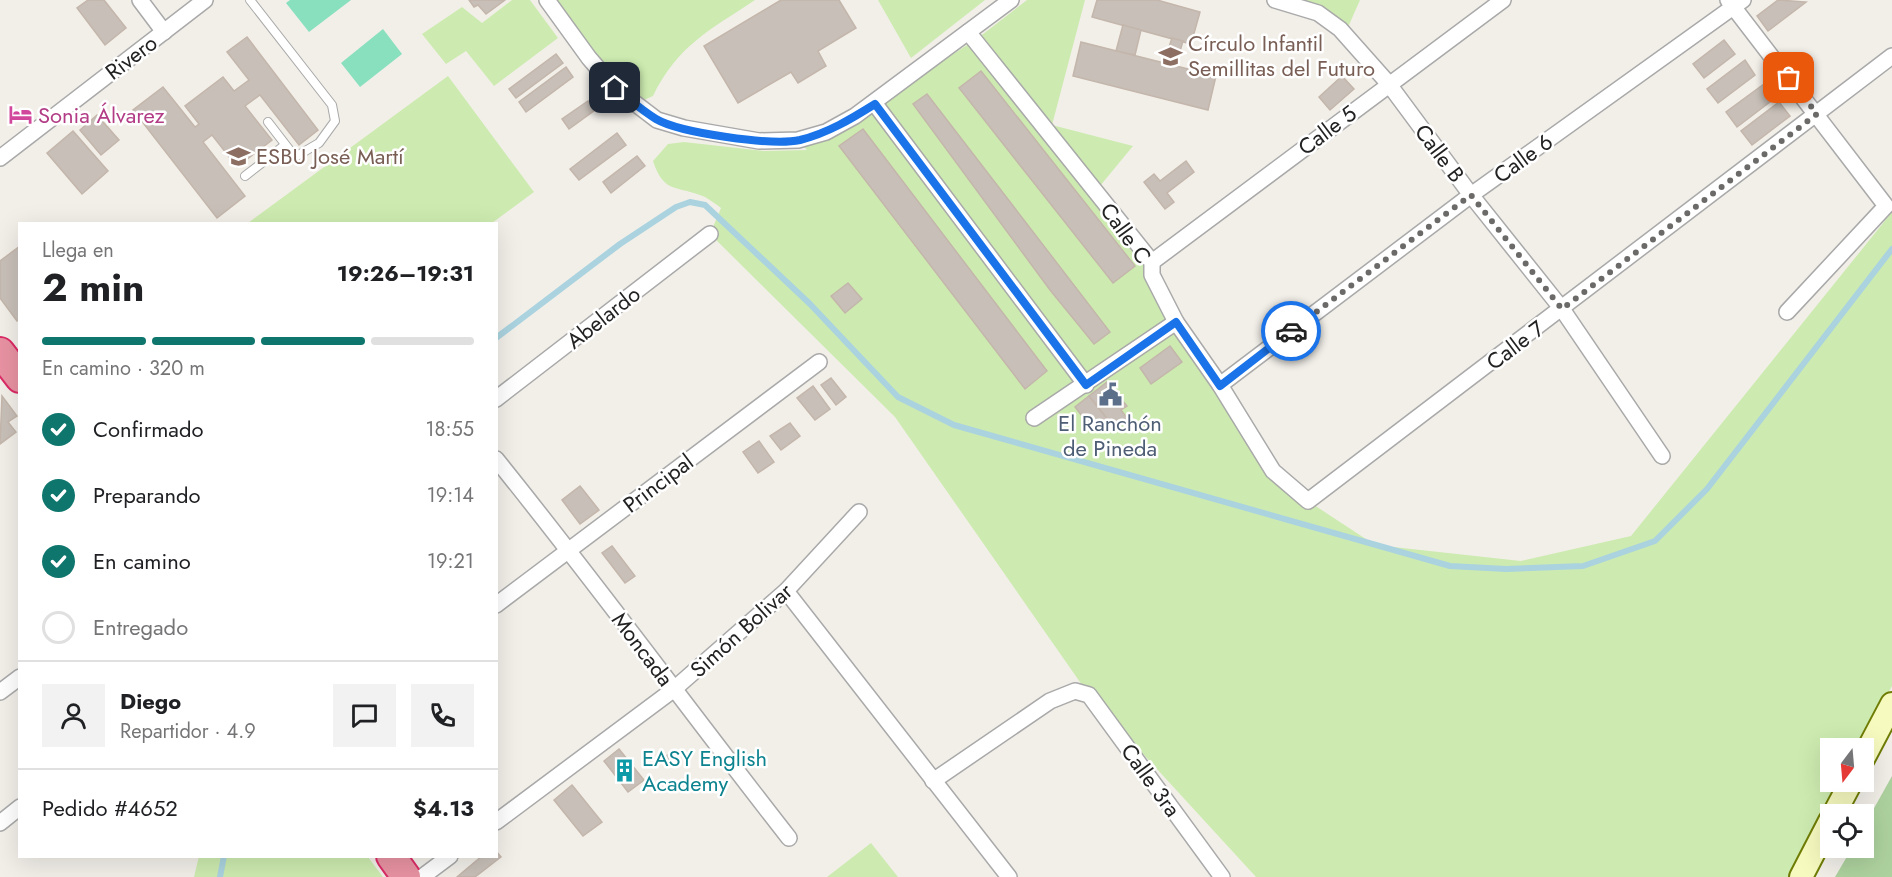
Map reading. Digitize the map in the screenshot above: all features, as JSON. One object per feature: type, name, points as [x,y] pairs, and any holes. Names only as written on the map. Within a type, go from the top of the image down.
[{"type":"highway","points":[[1,355],[18,376]]},
{"type":"highway","points":[[392,858],[405,877]]},
{"type":"street","points":[[140,0],[164,32]]},
{"type":"street","name":"Rivero","points":[[0,158],[206,0]]},
{"type":"street","points":[[547,0],[589,58],[615,88],[657,120],[759,141],[798,140],[826,132],[875,104],[1011,0]]},
{"type":"street","name":"Calle B","points":[[1275,0],[1318,13],[1340,29],[1388,83],[1471,195],[1562,309],[1662,456]]},
{"type":"street","name":"Calle 5","points":[[1152,262],[1388,83],[1503,0]]},
{"type":"street","points":[[1735,2],[1886,206],[1787,312]]},
{"type":"street","name":"Calle 6","points":[[1220,386],[1471,195],[1735,2]]},
{"type":"street","name":"Calle C","points":[[968,32],[1152,262],[1152,275],[1176,322],[1220,386],[1273,471],[1308,501]]},
{"type":"street","name":"Calle 7","points":[[1308,501],[1892,57]]},
{"type":"street","points":[[875,104],[1086,385]]},
{"type":"street","name":"Abelardo","points":[[498,397],[710,234]]},
{"type":"street","points":[[1034,418],[1176,322]]},
{"type":"street","name":"Principal","points":[[498,603],[819,363]]},
{"type":"street","name":"Moncada","points":[[498,461],[569,550],[673,690],[789,838]]},
{"type":"street","name":"Simón Bolivar","points":[[498,821],[673,690],[786,591],[859,512]]},
{"type":"street","points":[[786,591],[1009,877]]},
{"type":"street","points":[[0,692],[18,678]]},
{"type":"street","name":"Calle 3ra","points":[[933,782],[1050,701],[1075,691],[1089,695],[1222,877]]},
{"type":"street","points":[[1874,738],[1892,704]]},
{"type":"street","points":[[0,823],[18,809]]},
{"type":"street","points":[[1801,877],[1820,840]]},
{"type":"street","points":[[422,877],[447,858]]},
{"type":"lane","points":[[250,0],[332,105],[335,121],[319,143],[295,158],[268,123]]},
{"type":"lane","points":[[245,176],[285,145]]},
{"type":"green space","points":[[290,0],[351,0],[309,32],[286,3]]},
{"type":"green space","points":[[512,0],[530,0],[558,38],[494,86],[466,51],[446,64],[422,34],[462,7],[482,23]]},
{"type":"green space","points":[[546,0],[755,0],[696,40],[673,64],[653,96],[635,104]]},
{"type":"green space","points":[[878,0],[985,0],[911,58]]},
{"type":"green space","points":[[1027,0],[1085,0],[1052,125],[1133,146],[1100,186],[1273,471],[1308,501],[1375,545],[1521,561],[1631,536],[1892,212],[1892,686],[1863,738],[1820,738],[1820,792],[1835,792],[1828,804],[1820,804],[1820,819],[1789,877],[1256,877],[1089,695],[895,417],[710,234],[721,208],[705,197],[667,184],[657,172],[653,161],[668,144],[684,142],[764,151],[807,150],[798,140],[875,104],[978,38]]},
{"type":"green space","points":[[1275,0],[1360,0],[1345,34]]},
{"type":"green space","points":[[383,29],[402,54],[360,87],[341,63]]},
{"type":"green space","points":[[448,76],[534,192],[493,222],[249,222]]},
{"type":"green space","points":[[1892,776],[1892,877],[1835,877],[1846,858],[1874,858],[1874,808]]},
{"type":"green space","points":[[871,843],[898,877],[827,877]]},
{"type":"green space","points":[[199,858],[369,858],[383,877],[194,877]]},
{"type":"building","points":[[88,0],[104,0],[126,28],[105,45],[77,8]]},
{"type":"building","points":[[469,0],[505,0],[486,14],[478,5],[474,7]]},
{"type":"building","points":[[781,0],[839,0],[856,28],[818,51],[826,66],[798,83],[791,72],[738,103],[704,46]]},
{"type":"building","points":[[1097,0],[1157,0],[1200,12],[1191,44],[1092,17]]},
{"type":"building","points":[[1778,0],[1806,2],[1768,31],[1757,16]]},
{"type":"building","points":[[1123,25],[1141,30],[1135,55],[1116,51]]},
{"type":"building","points":[[247,37],[318,130],[299,145],[260,95],[245,106],[272,140],[237,167],[212,135],[203,142],[245,196],[217,218],[133,110],[163,87],[195,127],[199,124],[185,106],[223,77],[234,91],[249,80],[227,52]]},
{"type":"building","points":[[1172,38],[1183,41],[1176,65],[1164,62]]},
{"type":"building","points":[[1724,40],[1735,54],[1704,78],[1693,64]]},
{"type":"building","points":[[1081,42],[1216,76],[1208,110],[1073,76]]},
{"type":"building","points":[[556,54],[563,63],[516,98],[509,89]]},
{"type":"building","points":[[1745,60],[1755,75],[1718,103],[1707,89]]},
{"type":"building","points":[[566,67],[573,77],[526,112],[519,102]]},
{"type":"building","points":[[981,71],[1135,266],[1113,283],[959,88]]},
{"type":"building","points":[[1342,76],[1354,89],[1330,110],[1319,97]]},
{"type":"building","points":[[1764,84],[1775,98],[1737,127],[1726,112]]},
{"type":"building","points":[[927,94],[1110,332],[1094,344],[1050,290],[913,104]]},
{"type":"building","points":[[588,101],[595,110],[569,129],[562,119]]},
{"type":"building","points":[[1779,102],[1790,116],[1752,145],[1741,131]]},
{"type":"building","points":[[97,115],[119,140],[101,155],[80,130]]},
{"type":"building","points":[[863,129],[1047,371],[1025,389],[839,146]]},
{"type":"building","points":[[73,131],[108,171],[82,194],[47,153]]},
{"type":"building","points":[[617,133],[626,145],[579,180],[570,169]]},
{"type":"building","points":[[637,156],[645,166],[611,193],[603,182]]},
{"type":"building","points":[[1186,161],[1194,172],[1167,193],[1174,202],[1165,209],[1144,182],[1154,174],[1160,181]]},
{"type":"building","points":[[18,248],[17,321],[0,298],[0,261]]},
{"type":"building","points":[[848,283],[862,299],[845,313],[831,296]]},
{"type":"building","points":[[1170,346],[1182,362],[1151,384],[1140,368]]},
{"type":"building","points":[[831,378],[846,397],[836,405],[821,385]]},
{"type":"building","points":[[1107,382],[1127,406],[1121,410],[1127,418],[1114,428],[1089,396]]},
{"type":"building","points":[[813,386],[830,409],[815,420],[797,398]]},
{"type":"building","points":[[2,396],[17,416],[8,422],[16,432],[0,444]]},
{"type":"building","points":[[1089,396],[1108,420],[1094,432],[1075,407]]},
{"type":"building","points":[[790,423],[800,436],[781,450],[770,436]]},
{"type":"building","points":[[759,441],[774,462],[758,473],[743,452]]},
{"type":"building","points":[[580,486],[599,510],[580,524],[562,500]]},
{"type":"building","points":[[612,546],[635,576],[625,583],[602,553]]},
{"type":"building","name":"EASY English Academy","points":[[619,749],[644,780],[628,792],[604,761]]},
{"type":"building","points":[[674,750],[679,757],[666,767],[661,760]]},
{"type":"building","points":[[572,785],[602,822],[583,836],[554,800]]},
{"type":"building","points":[[498,853],[501,857],[475,877],[457,877],[480,858],[498,858]]},
{"type":"waterway","points":[[498,336],[620,244],[676,207],[690,202],[705,205],[810,304],[898,397],[954,425],[1450,566],[1506,569],[1583,566],[1655,541],[1707,489],[1892,249]]},
{"type":"waterway","points":[[220,877],[224,858]]},
{"type":"way so far","points":[[1291,331],[1471,195],[1562,309],[1817,114],[1789,78]]},
{"type":"place","name":"Círculo Infantil Semillitas del Futuro","points":[[1170,56]]},
{"type":"place","name":"Sonia Álvarez","points":[[20,115]]},
{"type":"place","name":"ESBU José Martí","points":[[238,156]]},
{"type":"place","name":"El Ranchón de Pineda","points":[[1110,394]]},
{"type":"place","name":"EASY English Academy","points":[[624,771]]},
{"type":"route","points":[[615,88],[657,120],[722,136],[759,141],[798,140],[820,134],[855,117],[875,104],[1086,385],[1176,322],[1220,386],[1291,331]]}]
